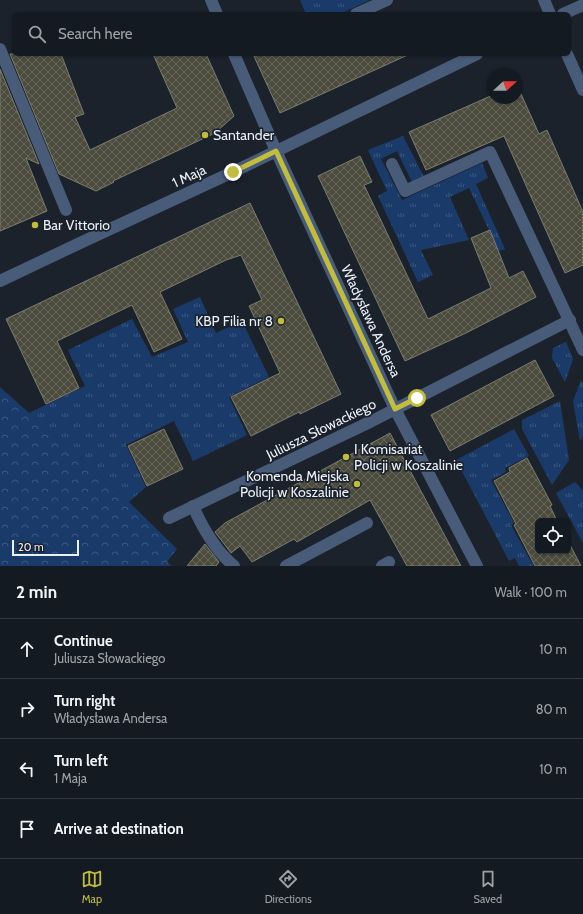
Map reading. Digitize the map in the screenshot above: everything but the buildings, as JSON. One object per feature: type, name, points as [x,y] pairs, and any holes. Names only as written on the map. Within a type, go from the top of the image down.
[{"type":"street","points":[[211,0],[216,12]]},
{"type":"street","points":[[360,12],[387,0]]},
{"type":"street","points":[[544,0],[549,12]]},
{"type":"street","points":[[567,12],[583,5]]},
{"type":"street","points":[[0,49],[66,210]]},
{"type":"street","name":"Władysława Andersa","points":[[235,56],[276,151],[395,409],[477,566]]},
{"type":"street","name":"1 Maja","points":[[0,281],[276,151],[473,56]]},
{"type":"street","points":[[568,56],[583,90]]},
{"type":"street","points":[[392,164],[405,191],[490,152],[583,350]]},
{"type":"street","name":"Juliusza Słowackiego","points":[[168,518],[395,409],[570,320]]},
{"type":"street","points":[[193,506],[204,529],[224,557],[234,566]]},
{"type":"street","points":[[286,566],[367,523]]},
{"type":"green space","points":[[300,0],[370,0],[344,12],[305,12]]},
{"type":"green space","points":[[403,136],[424,177],[412,182],[397,151],[381,159],[402,200],[482,163],[488,178],[476,184],[505,249],[499,251],[469,188],[450,197],[469,240],[421,250],[433,275],[418,282],[378,196],[387,191],[368,150]]},
{"type":"green space","points":[[200,297],[216,333],[242,321],[269,377],[229,397],[247,435],[193,461],[174,421],[126,445],[146,487],[129,502],[29,413],[85,386],[68,350],[132,319],[152,357],[188,342],[173,309]]},
{"type":"green space","points":[[566,342],[573,359],[565,382],[552,358],[553,348]]},
{"type":"green space","points":[[581,380],[583,383],[583,436],[580,441],[573,401]]},
{"type":"green space","points":[[0,387],[129,502],[177,549],[167,562],[172,566],[0,566]]},
{"type":"green space","points":[[560,401],[569,460],[552,485],[522,429],[522,420]]},
{"type":"green space","points":[[514,429],[529,456],[505,468],[506,472],[491,480],[514,523],[511,525],[533,565],[532,566],[519,566],[515,558],[509,561],[456,460]]},
{"type":"green space","points":[[575,482],[583,491],[583,543],[571,521],[571,518],[570,518],[556,493]]},
{"type":"place","name":"Santander","points":[[205,135]]},
{"type":"place","name":"Bar Vittorio","points":[[35,225]]},
{"type":"place","name":"KBP Filia nr 8","points":[[281,321]]},
{"type":"place","name":"I Komisariat Policji w Koszalinie","points":[[346,457]]},
{"type":"place","name":"Komenda Miejska Policji w Koszalinie","points":[[357,484]]},
{"type":"route","points":[[233,172],[276,151],[395,409],[417,398]]}]
